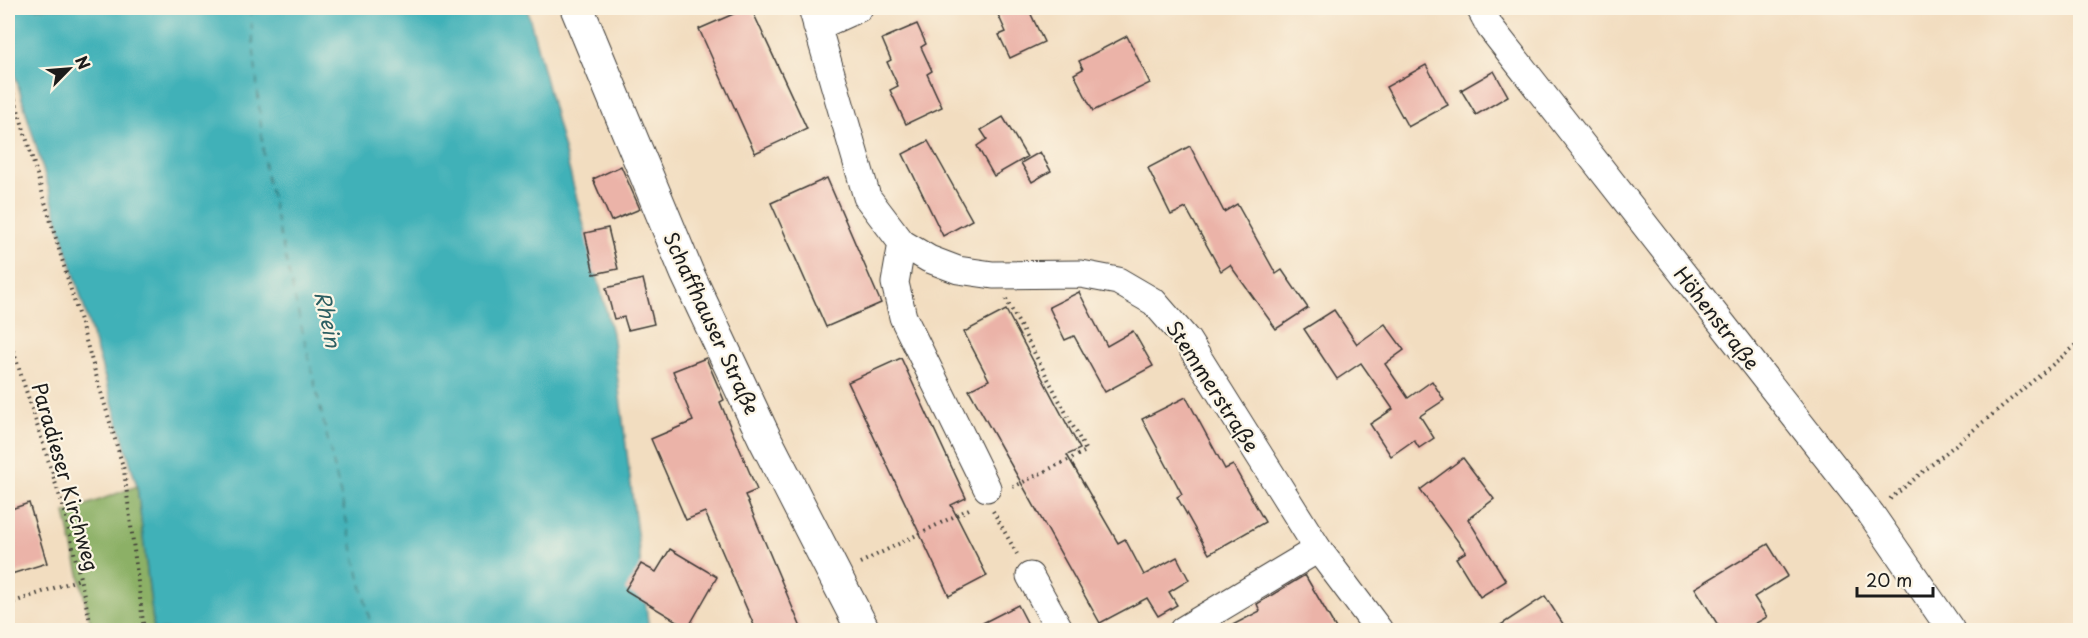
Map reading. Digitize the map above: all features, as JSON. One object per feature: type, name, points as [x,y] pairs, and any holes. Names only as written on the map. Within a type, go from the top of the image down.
[{"type":"main road","name":"Schaffhauser Straße","points":[[577,8],[687,273],[765,439],[863,630]]},
{"type":"street","name":"Stemmerstraße","points":[[859,8],[814,17],[867,197],[902,243],[929,259],[958,270],[993,275],[1082,274],[1118,281],[1154,302],[1187,340],[1318,549],[1379,630]]},
{"type":"street","name":"Höhenstraße","points":[[1480,8],[1490,27],[1871,514],[1951,630]]},
{"type":"street","points":[[902,243],[895,284],[903,317],[989,499]]},
{"type":"street","points":[[1183,630],[1318,549]]},
{"type":"street","points":[[1030,576],[1060,630]]},
{"type":"path","points":[[8,75],[124,470],[144,630]]},
{"type":"path","name":"Paradieser Kirchweg","points":[[8,334],[65,513],[92,630]]},
{"type":"path","points":[[1871,514],[2080,342]]},
{"type":"path","points":[[989,499],[1030,576]]},
{"type":"path","points":[[8,604],[80,579]]},
{"type":"green space","points":[[137,486],[154,630],[92,630],[65,513]]},
{"type":"water","name":"Rhein","points":[[8,8],[527,8],[612,333],[649,630],[154,630],[137,486],[15,75],[12,22]]},
{"type":"building","points":[[751,8],[807,129],[755,153],[699,29]]},
{"type":"building","points":[[995,8],[1028,8],[1044,42],[1010,58],[999,35],[1006,32]]},
{"type":"building","points":[[917,24],[926,44],[921,47],[932,71],[927,74],[942,107],[906,124],[890,90],[898,86],[887,62],[891,60],[882,39]]},
{"type":"building","points":[[1127,36],[1150,83],[1093,111],[1074,74],[1083,69],[1079,61]]},
{"type":"building","points":[[1426,65],[1448,105],[1408,127],[1386,87]]},
{"type":"building","points":[[1494,71],[1508,96],[1476,115],[1461,90]]},
{"type":"building","points":[[1003,117],[1027,157],[994,176],[977,146],[987,139],[981,130]]},
{"type":"building","points":[[928,141],[972,220],[943,236],[903,154]]},
{"type":"building","points":[[1190,146],[1224,212],[1237,204],[1276,274],[1282,270],[1308,308],[1276,329],[1230,265],[1221,271],[1186,208],[1171,215],[1148,168]]},
{"type":"building","points":[[1040,152],[1051,171],[1032,182],[1021,163]]},
{"type":"building","points":[[621,166],[640,209],[611,221],[593,179]]},
{"type":"building","points":[[827,178],[881,303],[826,327],[771,203]]},
{"type":"building","points":[[608,228],[618,269],[594,274],[585,233]]},
{"type":"building","points":[[643,279],[654,324],[628,330],[624,317],[614,319],[606,288]]},
{"type":"building","points":[[1079,292],[1107,346],[1133,331],[1153,366],[1105,392],[1074,336],[1065,340],[1049,307]]},
{"type":"building","points":[[1006,310],[1080,449],[1067,455],[1118,543],[1125,539],[1144,575],[1177,557],[1189,580],[1169,592],[1177,605],[1158,616],[1147,598],[1100,623],[969,390],[989,380],[964,332]]},
{"type":"building","points":[[1334,310],[1357,344],[1385,324],[1404,350],[1385,364],[1408,398],[1432,381],[1444,400],[1420,416],[1434,438],[1419,448],[1414,440],[1391,456],[1370,424],[1393,409],[1361,363],[1337,379],[1304,329]]},
{"type":"building","points":[[706,358],[724,400],[720,402],[757,490],[745,495],[802,630],[756,630],[705,512],[686,520],[651,439],[693,421],[673,371]]},
{"type":"building","points":[[901,358],[966,498],[951,505],[987,576],[949,596],[848,382]]},
{"type":"building","points":[[1186,397],[1225,469],[1233,465],[1265,522],[1209,554],[1177,497],[1182,494],[1142,419]]},
{"type":"building","points":[[1463,458],[1494,499],[1468,519],[1506,581],[1480,597],[1456,558],[1466,552],[1420,490]]},
{"type":"building","points":[[29,503],[47,563],[8,575],[8,510]]},
{"type":"building","points":[[1768,544],[1788,576],[1754,597],[1767,617],[1744,630],[1721,630],[1695,588]]},
{"type":"building","points":[[670,549],[717,577],[688,628],[625,590],[641,564],[656,572]]},
{"type":"building","points":[[1305,575],[1337,630],[1223,630],[1260,611],[1257,604]]},
{"type":"building","points":[[1545,596],[1567,630],[1493,630]]},
{"type":"building","points":[[1018,605],[1031,630],[969,630]]},
{"type":"ferry route","points":[[250,8],[265,170],[372,630]]}]
